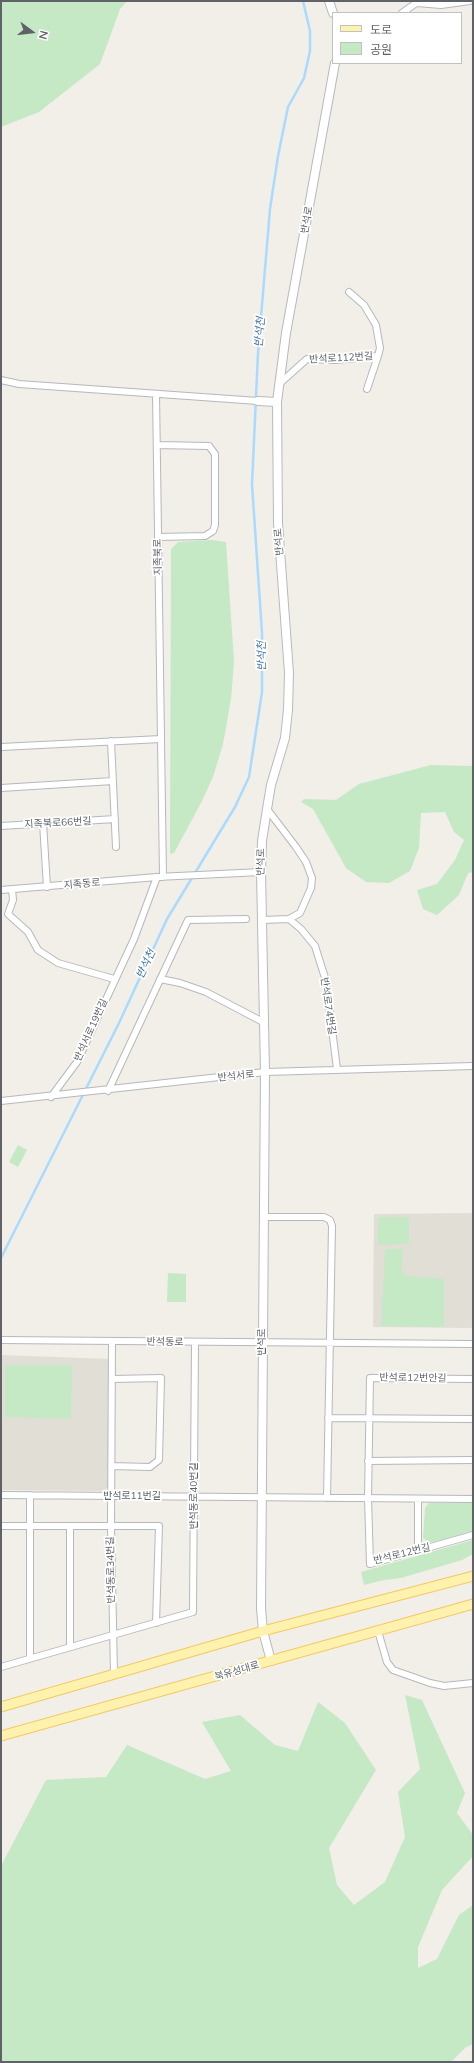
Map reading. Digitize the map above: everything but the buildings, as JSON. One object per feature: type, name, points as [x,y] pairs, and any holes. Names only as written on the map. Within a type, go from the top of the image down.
[{"type":"main road","points":[[1,1707],[263,1631],[473,1576]]},
{"type":"main road","name":"북유성대로","points":[[1,1736],[473,1604]]},
{"type":"street","points":[[329,1],[333,12]]},
{"type":"street","points":[[403,12],[418,2],[441,5],[470,1]]},
{"type":"street","name":"반석로","points":[[271,1661],[263,1631],[261,1608],[265,1072],[261,872],[262,841],[271,785],[285,738],[288,710],[288,673],[278,522],[277,402],[286,333],[335,64]]},
{"type":"street","points":[[349,292],[364,305],[376,325],[380,348],[378,356]]},
{"type":"street","name":"반석로112번길","points":[[279,384],[307,359],[335,360],[378,356],[368,389]]},
{"type":"street","points":[[1,380],[19,384],[277,402]]},
{"type":"street","name":"지족북로","points":[[156,394],[161,739],[160,877]]},
{"type":"street","points":[[157,445],[209,446],[215,454],[215,526],[213,531],[205,536],[158,537]]},
{"type":"street","points":[[1,747],[161,739]]},
{"type":"street","points":[[111,741],[116,847]]},
{"type":"street","points":[[1,788],[113,781]]},
{"type":"street","points":[[262,920],[289,919],[300,913],[311,888],[312,878],[306,862],[296,846],[267,809]]},
{"type":"street","name":"지족북로66번길","points":[[1,826],[115,819]]},
{"type":"street","points":[[43,823],[46,887]]},
{"type":"street","name":"지족동로","points":[[1,890],[160,877],[261,872]]},
{"type":"street","name":"반석서로19번길","points":[[51,1096],[77,1062],[114,979],[134,939],[160,877]]},
{"type":"street","points":[[12,889],[13,900],[8,914],[28,932],[38,950],[50,958],[69,967],[114,979]]},
{"type":"street","points":[[105,1091],[188,920],[246,919]]},
{"type":"street","name":"반석로74번길","points":[[289,919],[301,929],[315,946],[324,974],[337,1069]]},
{"type":"street","points":[[160,979],[180,983],[206,992],[263,1022]]},
{"type":"street","name":"반석서로","points":[[1,1101],[63,1096],[265,1072],[473,1066]]},
{"type":"street","points":[[263,1217],[324,1217],[330,1220],[332,1226],[327,1498]]},
{"type":"street","name":"반석동로","points":[[1,1340],[473,1344]]},
{"type":"street","name":"반석동로34번길","points":[[112,1341],[111,1526],[112,1636],[114,1674]]},
{"type":"street","name":"반석동로40번길","points":[[1,1666],[193,1612],[195,1342]]},
{"type":"street","points":[[111,1466],[150,1467],[159,1460],[161,1378],[112,1379]]},
{"type":"street","name":"반석로12번안길","points":[[368,1498],[370,1378],[473,1379]]},
{"type":"street","points":[[328,1418],[473,1419]]},
{"type":"street","points":[[368,1461],[473,1460]]},
{"type":"street","name":"반석로11번길","points":[[1,1495],[263,1497]]},
{"type":"street","points":[[30,1495],[30,1658]]},
{"type":"street","points":[[263,1497],[473,1499]]},
{"type":"street","name":"반석로12번길","points":[[368,1498],[370,1564],[473,1535]]},
{"type":"street","points":[[418,1499],[418,1550]]},
{"type":"street","points":[[1,1526],[159,1526],[156,1623]]},
{"type":"street","points":[[70,1526],[70,1647]]},
{"type":"street","points":[[378,1631],[387,1662],[393,1670],[430,1683],[444,1686],[473,1683]]},
{"type":"shaded area","points":[[473,1213],[473,1328],[373,1327],[374,1214]]},
{"type":"shaded area","points":[[1,1355],[109,1359],[108,1487],[104,1491],[1,1490]]},
{"type":"green space","points":[[1,1],[127,1],[120,9],[100,64],[39,112],[1,127]]},
{"type":"green space","points":[[212,540],[226,542],[234,662],[231,699],[223,744],[213,777],[174,853],[170,854],[171,549],[178,542]]},
{"type":"green space","points":[[431,765],[473,766],[473,872],[468,873],[459,895],[437,915],[423,909],[417,890],[437,884],[455,860],[464,840],[454,832],[445,812],[421,813],[419,848],[410,871],[389,883],[366,882],[346,868],[313,809],[301,802],[304,799],[336,800],[359,784]]},
{"type":"green space","points":[[18,1145],[27,1150],[18,1167],[9,1162]]},
{"type":"green space","points":[[378,1217],[409,1217],[409,1244],[378,1245]]},
{"type":"green space","points":[[385,1249],[403,1249],[402,1271],[407,1276],[444,1279],[444,1327],[381,1326]]},
{"type":"green space","points":[[168,1273],[186,1274],[186,1302],[167,1302]]},
{"type":"green space","points":[[5,1365],[72,1365],[71,1419],[5,1417]]},
{"type":"green space","points":[[429,1503],[473,1503],[473,1531],[429,1543],[423,1538],[425,1508]]},
{"type":"green space","points":[[473,1540],[473,1554],[462,1560],[401,1578],[364,1585],[361,1572]]},
{"type":"green space","points":[[405,1695],[422,1700],[465,1793],[457,1813],[473,1835],[473,1856],[442,1890],[418,1947],[418,1968],[437,1959],[459,1915],[473,1905],[473,2044],[465,2048],[451,2062],[1,2062],[1,1866],[46,1780],[106,1777],[127,1745],[205,1779],[231,1771],[202,1722],[240,1715],[275,1745],[298,1751],[318,1702],[345,1723],[376,1770],[329,1848],[337,1885],[354,1905],[385,1882],[405,1837],[398,1792],[420,1769]]},
{"type":"waterway","name":"반석천","points":[[1,1258],[119,1023],[167,919],[235,807],[249,777],[262,692],[262,633],[252,484],[258,353],[270,209],[278,156],[288,107],[304,78],[310,51],[310,31],[303,1]]}]
